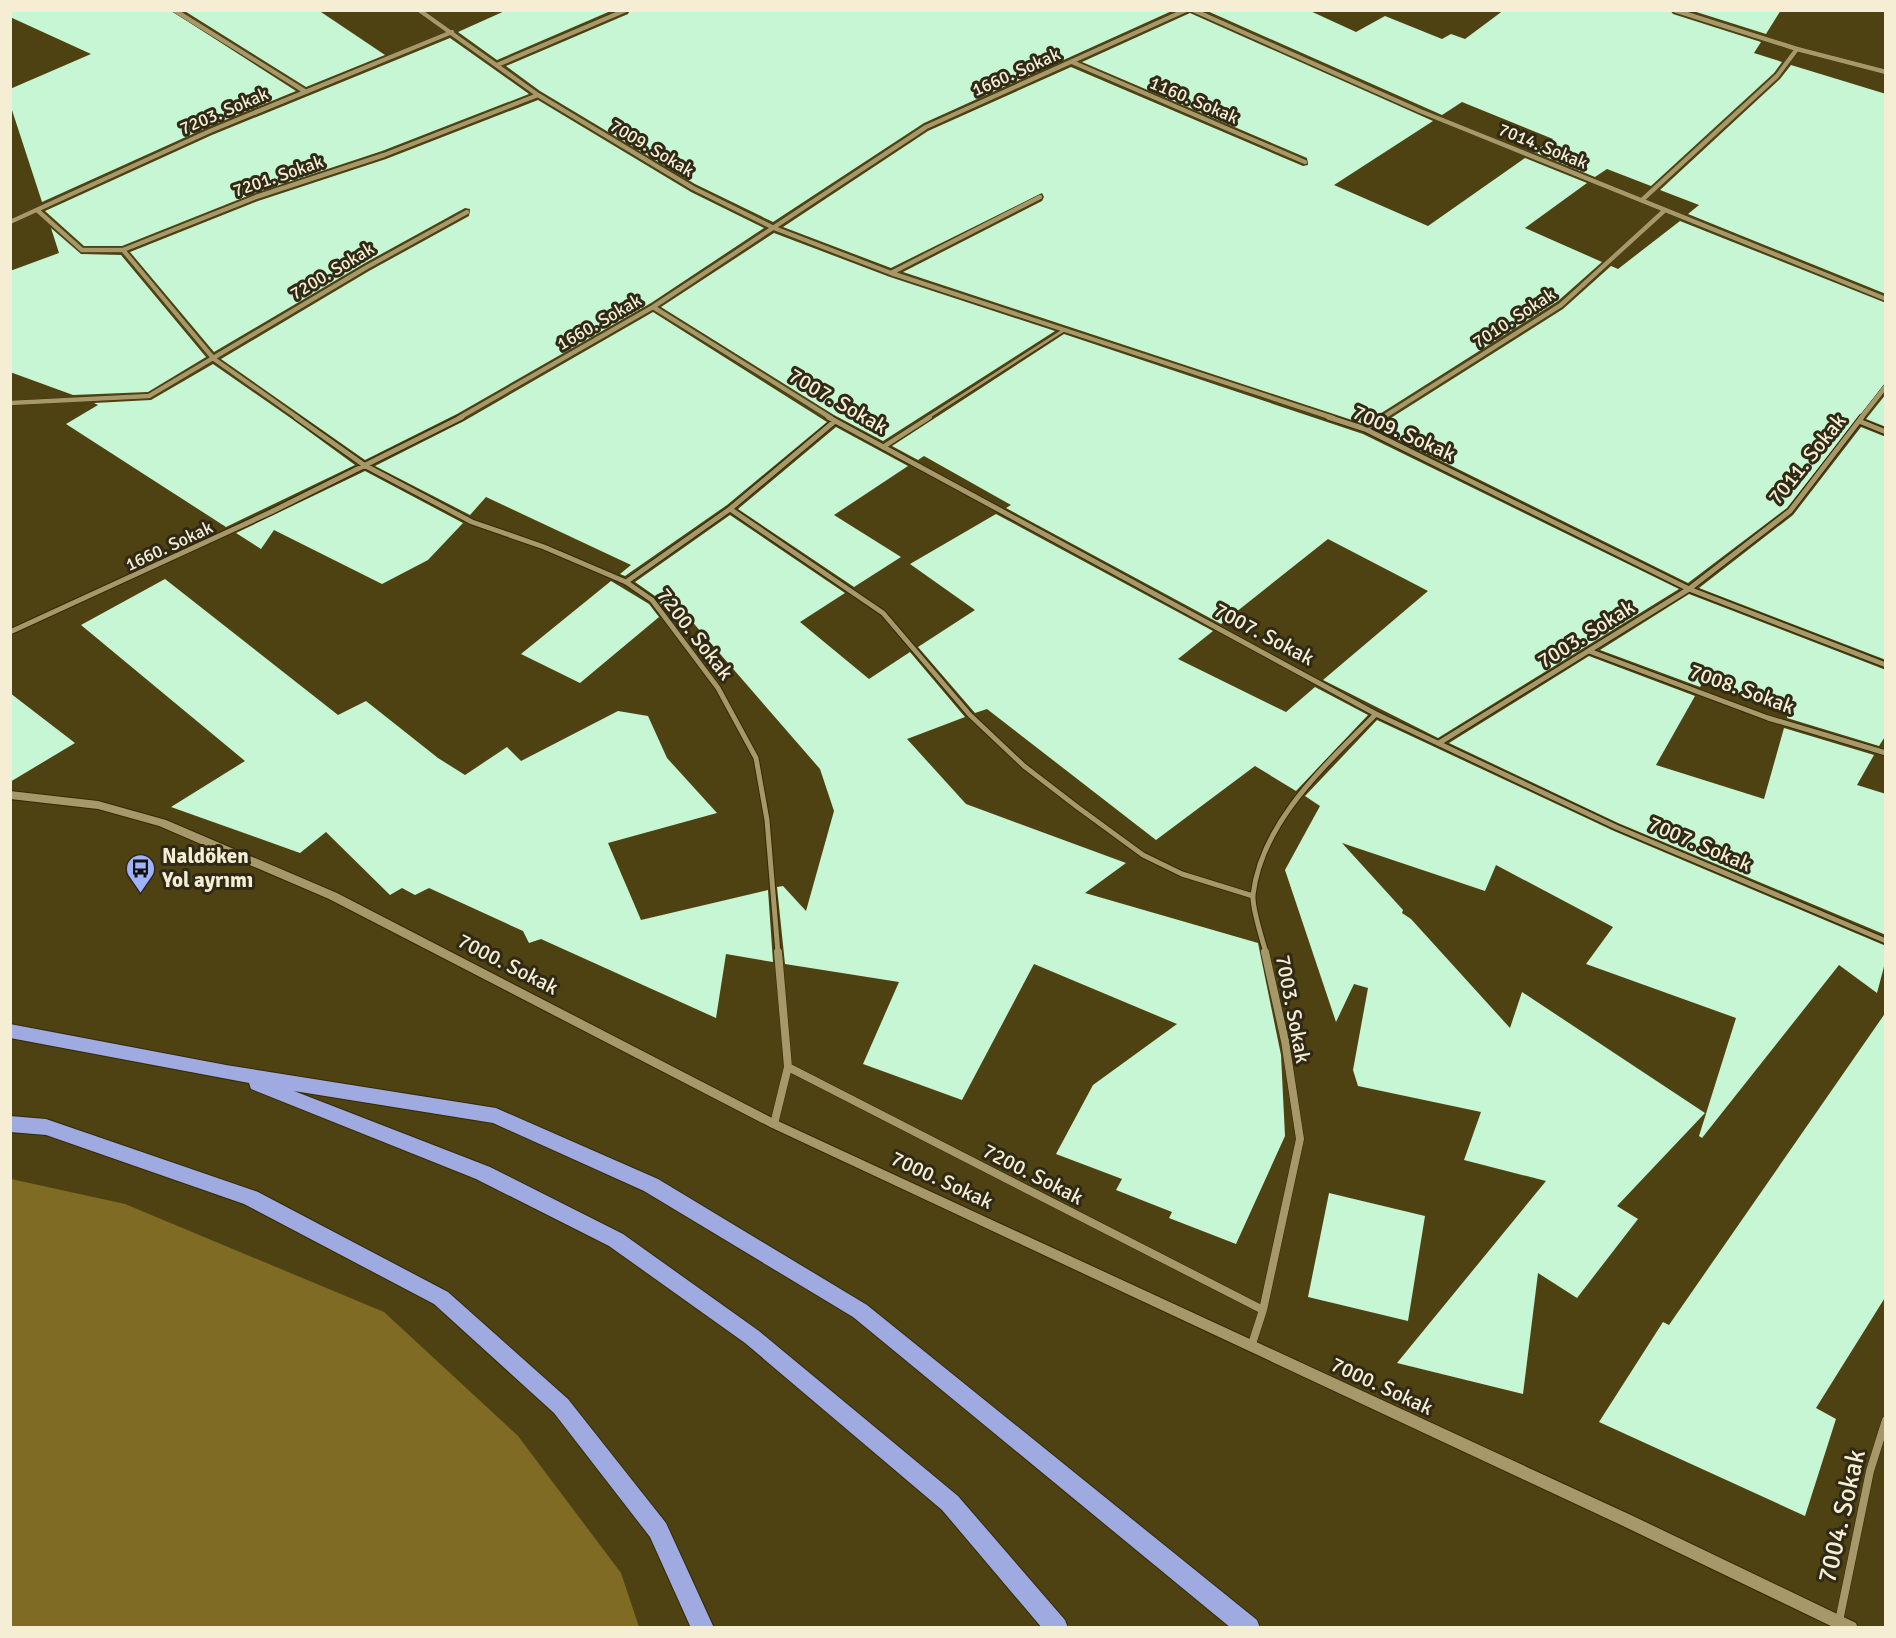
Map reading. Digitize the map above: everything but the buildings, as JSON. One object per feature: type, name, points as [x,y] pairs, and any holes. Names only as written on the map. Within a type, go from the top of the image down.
[{"type":"highway","points":[[10,1031],[94,1045],[226,1072],[496,1116],[651,1185],[860,1311],[1249,1628]]},
{"type":"highway","points":[[226,1072],[483,1173],[615,1240],[752,1337],[950,1503],[1057,1628]]},
{"type":"highway","points":[[10,1124],[46,1127],[251,1198],[441,1298],[568,1415],[658,1530],[703,1628]]},
{"type":"street","points":[[174,10],[306,92]]},
{"type":"street","name":"7009. Sokak","points":[[419,10],[538,95],[693,188],[774,228],[891,273],[1365,429],[1689,589],[1886,665]]},
{"type":"street","points":[[497,65],[626,10]]},
{"type":"street","name":"1660. Sokak","points":[[10,632],[149,570],[453,422],[653,307],[926,127],[1186,10]]},
{"type":"street","name":"7014. Sokak","points":[[1193,10],[1420,111],[1886,299]]},
{"type":"street","points":[[1674,10],[1797,49],[1886,72]]},
{"type":"street","name":"7203. Sokak","points":[[10,222],[210,131],[452,32]]},
{"type":"street","points":[[1642,200],[1777,76],[1797,49]]},
{"type":"street","name":"1160. Sokak","points":[[1071,62],[1305,162]]},
{"type":"street","name":"7201. Sokak","points":[[37,210],[81,250],[123,250],[256,197],[384,155],[538,95]]},
{"type":"street","points":[[891,273],[1040,196]]},
{"type":"street","name":"7010. Sokak","points":[[1365,429],[1561,305],[1665,210]]},
{"type":"street","name":"7200. Sokak","points":[[10,403],[149,396],[367,267],[467,212]]},
{"type":"street","name":"7200. Sokak","points":[[123,250],[214,359],[364,465],[472,522],[544,547],[626,582],[652,600],[718,688],[756,758],[767,820],[788,1067],[774,1124]]},
{"type":"street","name":"7007. Sokak","points":[[653,307],[835,421],[1376,714],[1616,827],[1886,941]]},
{"type":"street","name":"7011. Sokak","points":[[1689,589],[1790,511],[1886,386]]},
{"type":"street","points":[[626,582],[730,509],[835,421]]},
{"type":"street","points":[[1859,421],[1886,432]]},
{"type":"street","points":[[730,509],[883,614],[970,715],[1024,766],[1076,806],[1143,855],[1182,874],[1253,896]]},
{"type":"street","name":"7003. Sokak","points":[[1439,743],[1689,589]]},
{"type":"street","name":"7008. Sokak","points":[[1589,651],[1768,718],[1886,753]]},
{"type":"street","name":"7003. Sokak","points":[[1251,1347],[1263,1310],[1300,1139],[1285,1041],[1253,896],[1267,848],[1286,813],[1308,783],[1376,714]]},
{"type":"street","name":"7000. Sokak","points":[[10,795],[98,805],[162,824],[333,896],[774,1124],[1628,1521],[1845,1625]]},
{"type":"street","name":"7200. Sokak","points":[[788,1067],[1263,1310]]},
{"type":"street","name":"7004. Sokak","points":[[1845,1625],[1870,1471],[1886,1420]]},
{"type":"lane","points":[[883,447],[1064,330]]},
{"type":"shaded area","points":[[11,1179],[125,1204],[384,1312],[518,1436],[621,1573],[639,1627],[11,1627]]},
{"type":"place","name":"Naldöken Yol ayrımı","points":[[141,894]]}]
